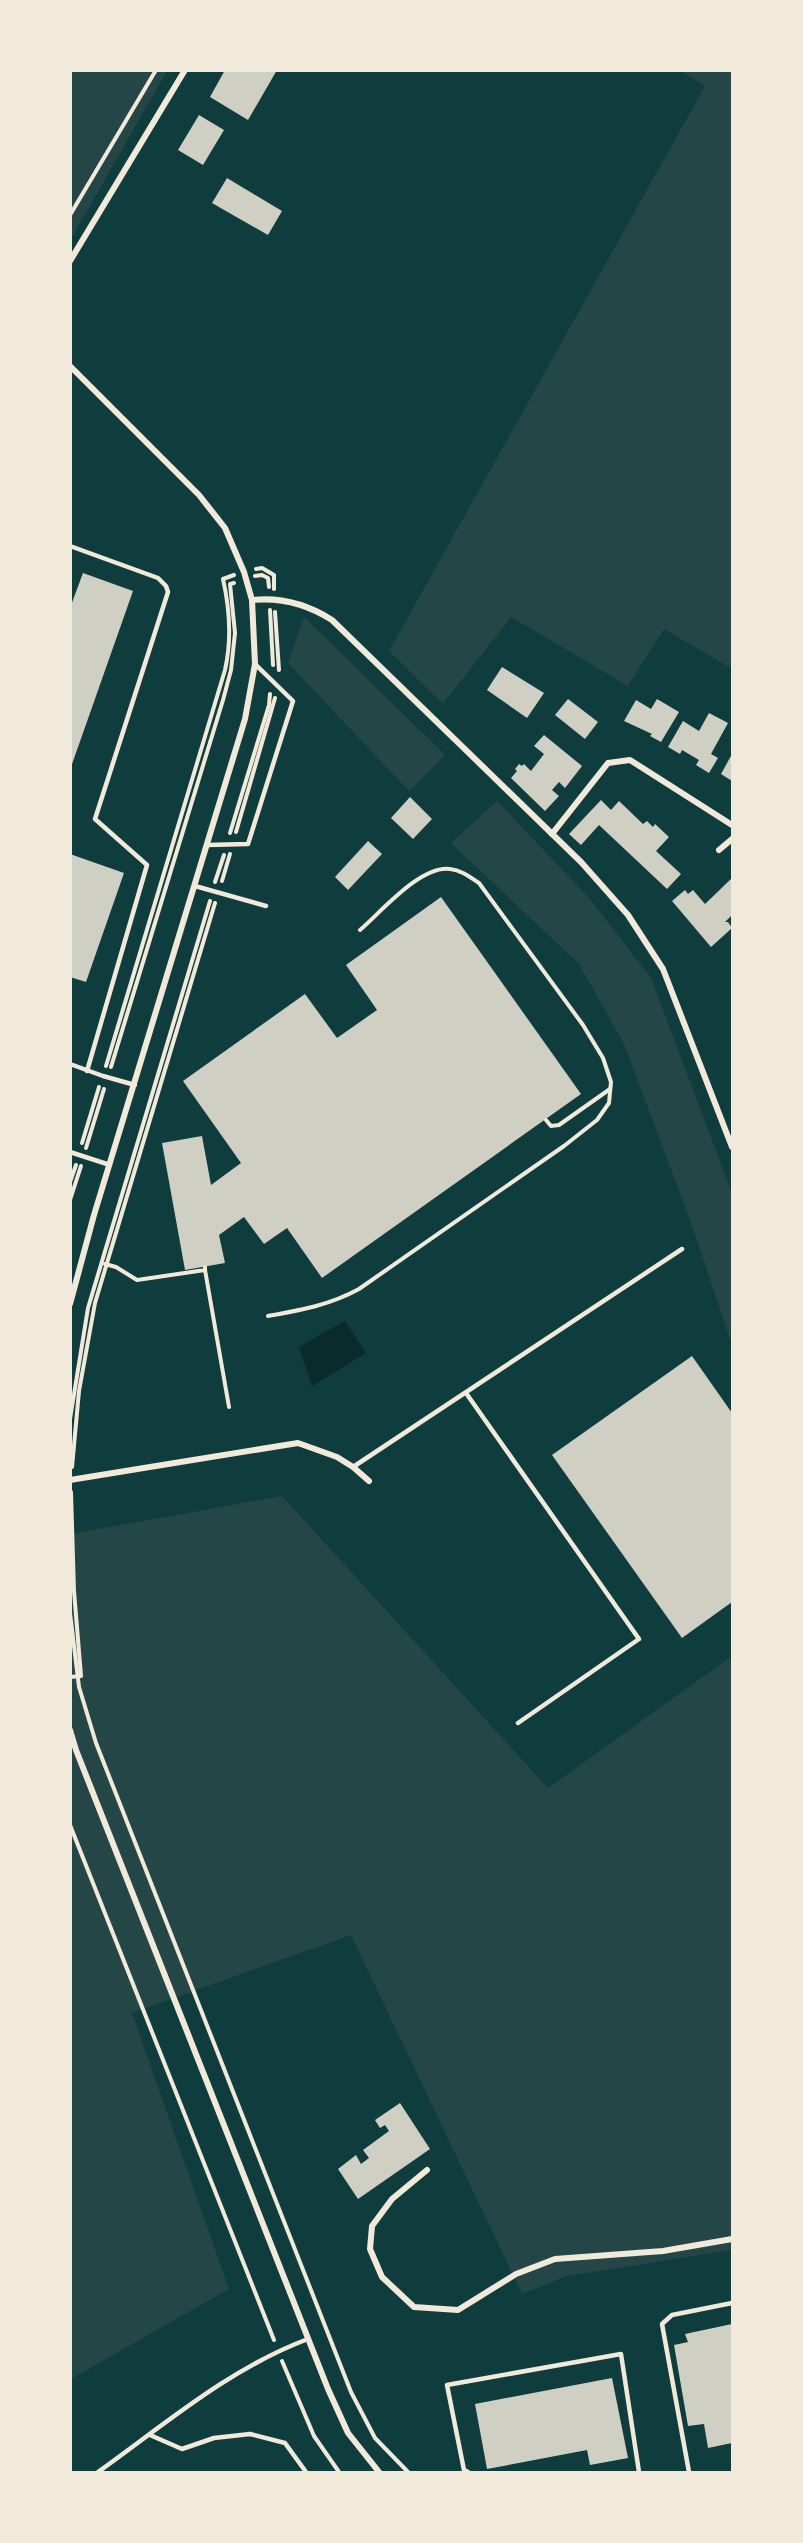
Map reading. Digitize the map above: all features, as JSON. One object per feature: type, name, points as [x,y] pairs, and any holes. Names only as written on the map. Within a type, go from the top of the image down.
[{"type":"street","points":[[70,261],[185,70]]},
{"type":"street","points":[[70,366],[199,495],[225,528],[244,572],[252,600],[255,664],[245,719],[70,1304]]},
{"type":"street","points":[[252,600],[274,598],[312,608],[332,620],[582,862],[628,915],[663,969],[732,1147]]},
{"type":"street","points":[[552,834],[608,763],[630,760],[732,825]]},
{"type":"street","points":[[719,850],[732,839]]},
{"type":"street","points":[[70,1480],[298,1443],[337,1457],[369,1481]]},
{"type":"street","points":[[70,1730],[80,1761],[308,2339],[348,2433],[379,2472]]},
{"type":"street","points":[[427,2170],[392,2199],[372,2226],[370,2249],[382,2277],[414,2307],[458,2310],[516,2274],[555,2259],[663,2252],[732,2239]]},
{"type":"lane","points":[[70,546],[158,578],[166,586],[168,592],[95,819],[147,865],[87,1071]]},
{"type":"lane","points":[[207,845],[248,844],[293,700],[255,664]]},
{"type":"lane","points":[[195,886],[266,906]]},
{"type":"lane","points":[[70,1064],[135,1085]]},
{"type":"lane","points":[[70,1152],[110,1165]]},
{"type":"lane","points":[[352,1467],[682,1249]]},
{"type":"lane","points":[[466,1393],[639,1638],[518,1723]]},
{"type":"lane","points":[[689,2472],[662,2324],[672,2314],[732,2303]]},
{"type":"lane","points":[[98,2472],[213,2389],[278,2350],[308,2339]]},
{"type":"lane","points":[[468,2472],[464,2470],[447,2385],[621,2354],[639,2472]]},
{"type":"lane","points":[[150,2435],[182,2449],[214,2438],[249,2434],[258,2436],[285,2443],[306,2472]]},
{"type":"path","points":[[70,215],[156,70]]},
{"type":"path","points":[[70,1200],[225,670],[230,647],[230,630],[223,579],[262,568],[274,575],[279,666],[274,705],[103,1270]]},
{"type":"path","points":[[105,1077],[223,700],[231,670],[235,633],[233,608]]},
{"type":"path","points":[[268,1316],[314,1308],[339,1300],[359,1289],[589,1126],[597,1120],[609,1103],[611,1082],[603,1058],[583,1025],[479,883],[451,869],[437,869],[422,875],[360,930]]},
{"type":"path","points":[[546,1120],[551,1126],[559,1125],[610,1089]]},
{"type":"path","points":[[70,1182],[81,1156]]},
{"type":"path","points":[[105,1264],[137,1280],[205,1269],[229,1407]]},
{"type":"path","points":[[70,1613],[79,1687],[96,1743],[351,2392],[375,2438],[398,2465],[408,2472]]},
{"type":"path","points":[[70,1825],[278,2350],[314,2436],[339,2472]]},
{"type":"shaded area","points":[[71,71],[167,71],[71,239]]},
{"type":"shaded area","points":[[681,71],[732,71],[732,669],[664,629],[628,686],[511,617],[443,704],[389,651],[705,86]]},
{"type":"shaded area","points":[[304,617],[445,755],[409,791],[288,663]]},
{"type":"shaded area","points":[[497,801],[590,899],[651,978],[732,1193],[732,1345],[690,1220],[624,1044],[579,964],[451,843]]},
{"type":"shaded area","points":[[345,1321],[366,1353],[312,1386],[299,1347]]},
{"type":"shaded area","points":[[282,1496],[548,1788],[732,1656],[732,2250],[567,2276],[522,2294],[351,1935],[132,2013],[229,2289],[71,2379],[71,1534]]},
{"type":"building","points":[[225,70],[277,70],[248,120],[210,97]]},
{"type":"building","points":[[199,115],[224,130],[203,165],[178,150]]},
{"type":"building","points":[[227,178],[282,211],[268,235],[212,203]]},
{"type":"building","points":[[83,573],[133,591],[71,767],[70,608]]},
{"type":"building","points":[[502,667],[544,693],[527,718],[487,690]]},
{"type":"building","points":[[568,699],[598,722],[585,739],[555,715]]},
{"type":"building","points":[[657,699],[679,712],[661,742],[650,736],[652,734],[624,721],[636,700],[651,709]]},
{"type":"building","points":[[709,713],[728,723],[711,754],[718,758],[709,773],[696,765],[699,760],[682,750],[680,754],[668,747],[683,721],[699,731]]},
{"type":"building","points":[[544,735],[582,766],[565,788],[559,782],[552,790],[559,796],[545,811],[511,778],[519,764],[522,766],[524,764],[531,771],[544,754],[534,746]]},
{"type":"building","points":[[732,754],[732,781],[721,774]]},
{"type":"building","points":[[410,797],[432,819],[413,839],[391,818]]},
{"type":"building","points":[[601,800],[611,810],[619,801],[643,824],[647,821],[653,827],[655,824],[669,837],[656,851],[681,874],[667,889],[599,825],[581,845],[569,834]]},
{"type":"building","points":[[368,841],[382,854],[348,890],[335,877]]},
{"type":"building","points":[[70,854],[124,873],[86,982],[70,977]]},
{"type":"building","points":[[732,878],[732,915],[725,922],[728,922],[732,928],[711,947],[672,901],[685,890],[688,894],[693,890],[705,904]]},
{"type":"building","points":[[441,897],[581,1094],[322,1278],[287,1228],[264,1244],[244,1217],[219,1235],[225,1263],[185,1270],[162,1143],[202,1136],[211,1185],[241,1163],[183,1081],[305,994],[337,1038],[377,1010],[346,965]]},
{"type":"building","points":[[692,1356],[732,1413],[732,1602],[682,1638],[552,1455]]},
{"type":"building","points":[[400,2103],[430,2149],[358,2199],[338,2169],[356,2155],[361,2164],[369,2158],[363,2150],[389,2131],[385,2125],[380,2128],[375,2120]]},
{"type":"building","points":[[732,2324],[732,2443],[708,2448],[704,2424],[688,2426],[674,2345],[688,2342],[685,2334]]},
{"type":"building","points":[[612,2378],[628,2458],[590,2465],[587,2450],[487,2469],[475,2404]]}]
